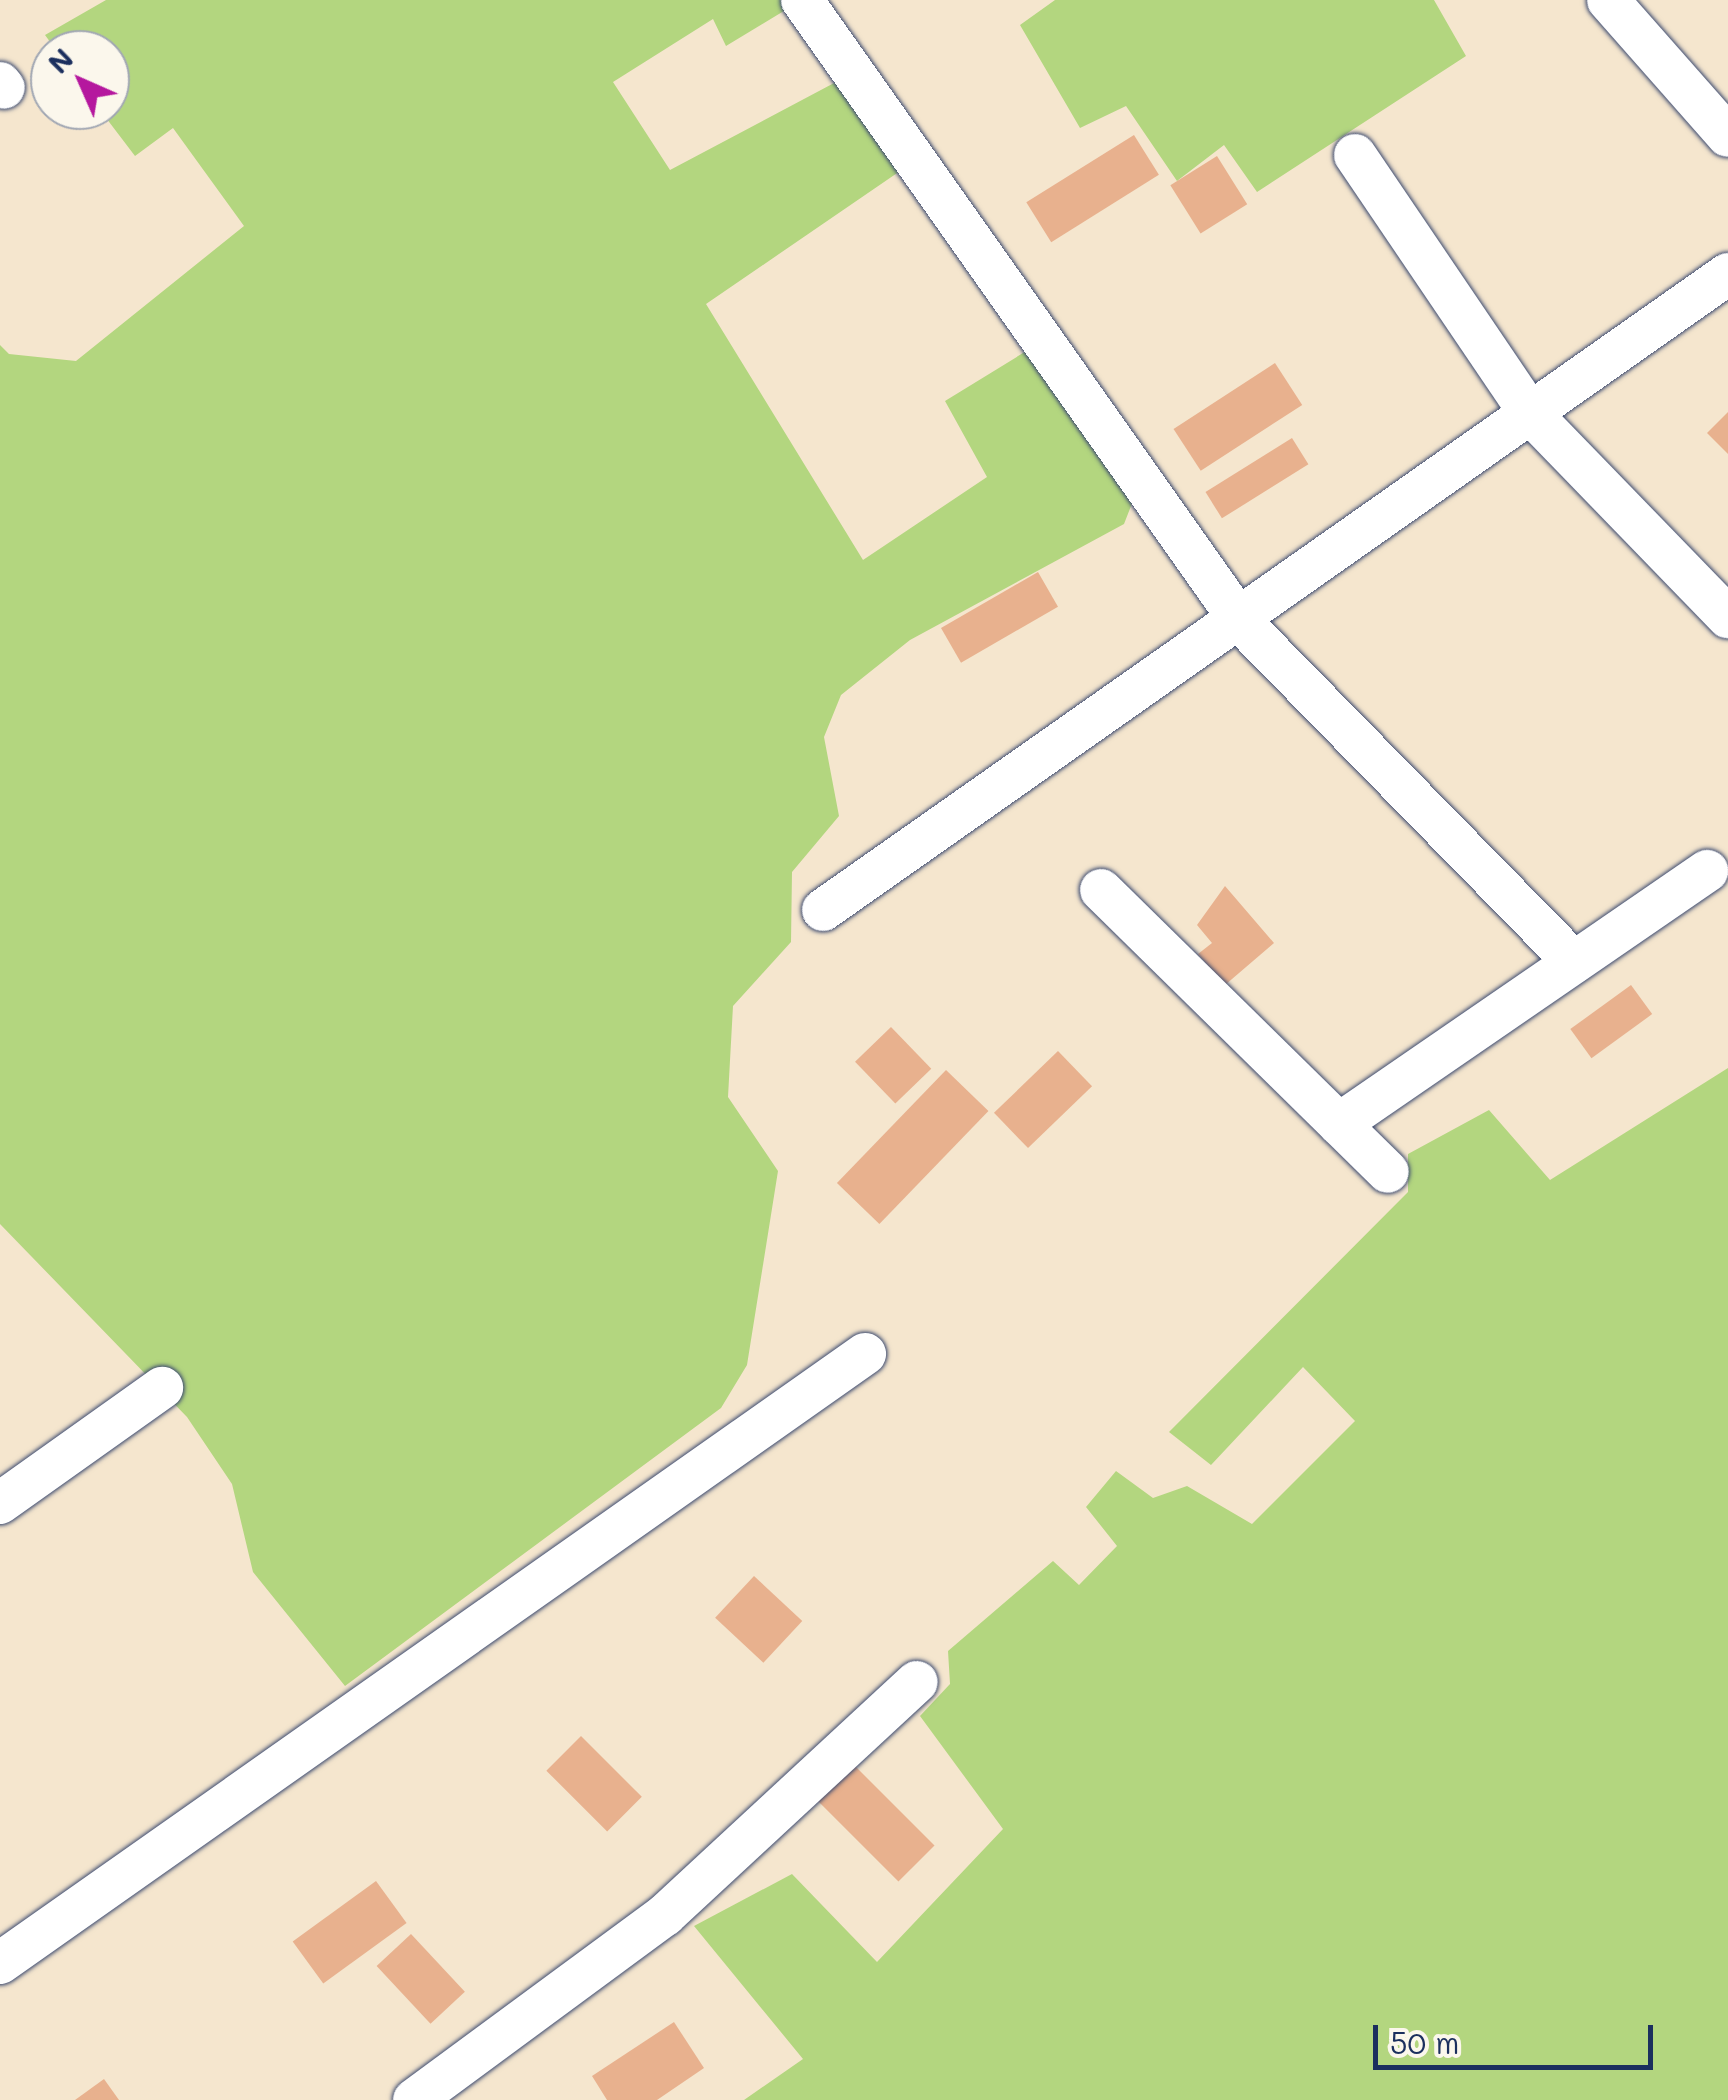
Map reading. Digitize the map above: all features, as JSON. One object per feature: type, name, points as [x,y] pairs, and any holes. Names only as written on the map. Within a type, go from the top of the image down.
[{"type":"street","points":[[802,0],[1241,622],[1574,962]]},
{"type":"street","points":[[1608,0],[1728,136]]},
{"type":"street","points":[[1355,155],[1529,412],[1728,616]]},
{"type":"street","points":[[822,910],[1241,622],[1529,412],[1728,274]]},
{"type":"street","points":[[1339,1124],[1707,871]]},
{"type":"street","points":[[1102,890],[1388,1172]]},
{"type":"street","points":[[0,1963],[864,1354]]},
{"type":"street","points":[[0,1503],[162,1388]]},
{"type":"street","points":[[414,2100],[664,1915],[917,1682]]},
{"type":"green space","points":[[106,0],[802,0],[726,46],[713,19],[613,82],[670,170],[868,65],[922,156],[706,304],[863,560],[987,477],[945,401],[1054,334],[1145,470],[1124,524],[910,640],[841,695],[824,737],[839,816],[792,872],[791,942],[733,1006],[728,1097],[778,1171],[747,1365],[721,1408],[345,1686],[253,1572],[232,1484],[187,1417],[0,1224],[0,345],[9,354],[76,361],[244,226],[173,128],[135,156],[115,130],[130,130],[130,30],[54,30]]},
{"type":"green space","points":[[1055,0],[1434,0],[1466,56],[1257,192],[1224,145],[1177,181],[1126,106],[1080,128],[1020,25]]},
{"type":"green space","points":[[1728,1068],[1728,2100],[744,2100],[803,2059],[694,1926],[792,1874],[877,1962],[1003,1829],[920,1716],[950,1684],[948,1651],[1053,1561],[1079,1585],[1117,1546],[1086,1507],[1116,1471],[1153,1498],[1187,1486],[1252,1524],[1355,1421],[1303,1367],[1211,1465],[1169,1432],[1408,1192],[1408,1154],[1489,1110],[1550,1180]]},
{"type":"building","points":[[1134,135],[1159,175],[1051,242],[1026,202]]},
{"type":"building","points":[[1217,156],[1247,204],[1201,233],[1170,185]]},
{"type":"building","points":[[1275,363],[1302,405],[1201,471],[1174,429]]},
{"type":"building","points":[[1728,412],[1728,454],[1707,433]]},
{"type":"building","points":[[1292,438],[1308,464],[1222,518],[1205,492]]},
{"type":"building","points":[[1038,572],[1058,607],[961,663],[941,628]]},
{"type":"building","points":[[1225,886],[1274,943],[1225,985],[1198,954],[1212,943],[1197,925]]},
{"type":"building","points":[[1631,985],[1652,1014],[1591,1058],[1570,1029]]},
{"type":"building","points":[[891,1027],[931,1069],[895,1103],[855,1062]]},
{"type":"building","points":[[1058,1051],[1092,1086],[1028,1148],[994,1113]]},
{"type":"building","points":[[946,1070],[988,1111],[879,1224],[837,1183]]},
{"type":"building","points":[[754,1576],[802,1621],[763,1663],[715,1618]]},
{"type":"building","points":[[581,1736],[642,1797],[607,1831],[546,1771]]},
{"type":"building","points":[[844,1755],[935,1846],[898,1882],[808,1791]]},
{"type":"building","points":[[376,1881],[407,1923],[323,1984],[293,1942]]},
{"type":"building","points":[[411,1934],[465,1992],[431,2024],[377,1966]]},
{"type":"building","points":[[674,2022],[704,2068],[657,2100],[607,2100],[592,2076]]},
{"type":"building","points":[[104,2079],[119,2100],[75,2100]]}]
